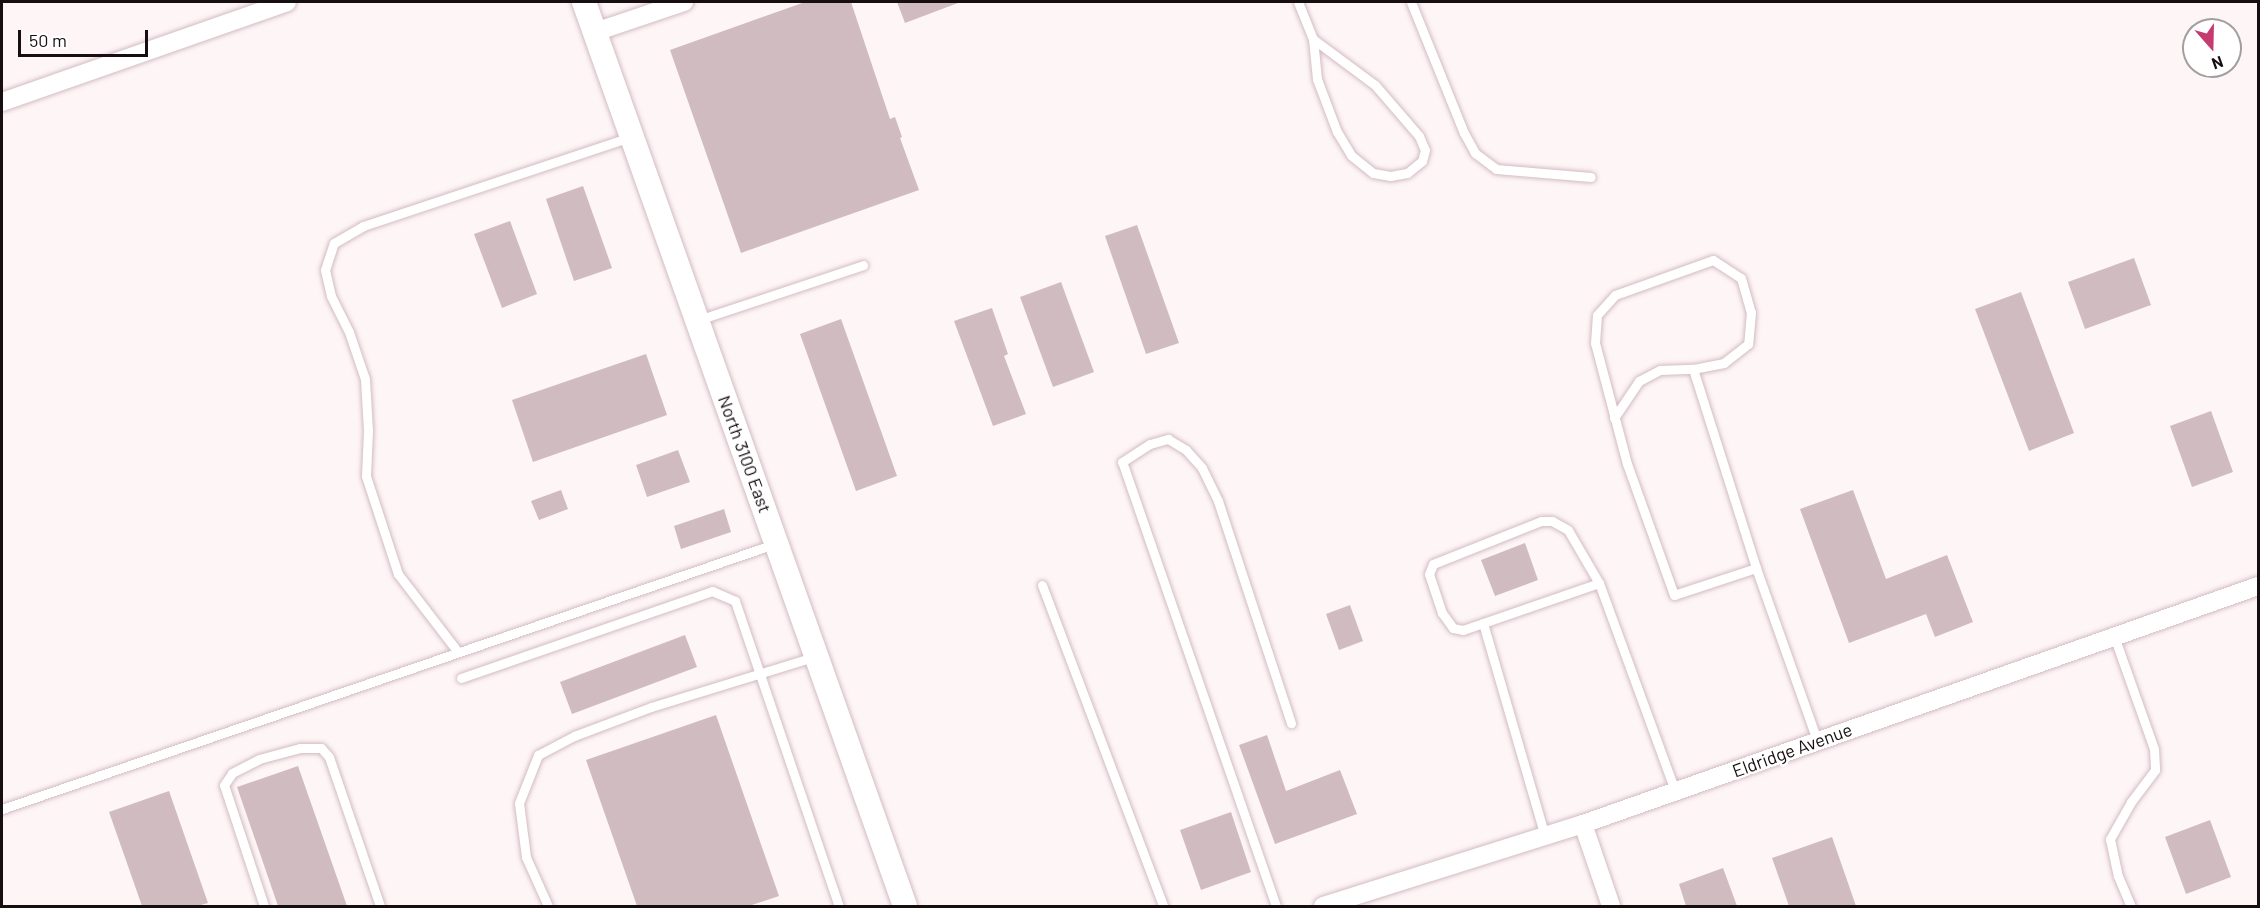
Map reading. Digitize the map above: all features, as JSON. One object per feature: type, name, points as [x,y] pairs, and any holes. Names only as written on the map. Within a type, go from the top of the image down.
[{"type":"main road","name":"North 3100 East","points":[[584,2],[905,906]]},
{"type":"street","points":[[2,102],[287,2]]},
{"type":"street","points":[[595,32],[684,2]]},
{"type":"street","name":"Eldridge Avenue","points":[[1323,906],[1583,824],[2259,586]]},
{"type":"street","points":[[1583,824],[1611,906]]},
{"type":"lane","points":[[1298,2],[1314,39],[1317,79],[1337,132],[1351,155],[1373,173],[1390,176],[1407,173],[1422,160],[1425,150],[1419,136],[1375,85],[1314,39]]},
{"type":"lane","points":[[1412,2],[1475,153],[1496,169],[1591,177]]},
{"type":"lane","points":[[458,651],[398,574],[366,476],[368,430],[365,379],[349,332],[331,296],[325,270],[334,243],[363,226],[632,137]]},
{"type":"lane","points":[[1614,418],[1639,381],[1660,370],[1693,369],[1724,363],[1748,344],[1750,312],[1741,278],[1713,260],[1615,295],[1597,315],[1595,344],[1614,418],[1627,464],[1674,595],[1756,568]]},
{"type":"lane","points":[[698,320],[863,265]]},
{"type":"lane","points":[[1693,369],[1756,568],[1817,740]]},
{"type":"lane","points":[[1276,906],[1122,462],[1150,444],[1168,439],[1186,450],[1202,468],[1218,501],[1291,723]]},
{"type":"lane","points":[[1599,583],[1463,630],[1453,628],[1442,613],[1429,574],[1433,564],[1541,521],[1552,521],[1568,530],[1599,583],[1675,791]]},
{"type":"lane","points":[[2,809],[777,543]]},
{"type":"lane","points":[[1042,585],[1162,906]]},
{"type":"lane","points":[[461,678],[712,591],[735,601],[839,906]]},
{"type":"lane","points":[[1484,623],[1545,836]]},
{"type":"lane","points":[[2114,636],[2154,749],[2155,770],[2131,802],[2110,839],[2118,876],[2131,906]]},
{"type":"lane","points":[[548,906],[526,857],[519,803],[538,755],[574,736],[651,707],[816,656]]},
{"type":"lane","points":[[264,906],[224,785],[232,773],[260,759],[300,748],[321,748],[329,757],[380,906]]},
{"type":"lane","points":[[897,906],[905,906]]},
{"type":"building","points":[[805,2],[851,2],[890,119],[895,117],[902,137],[900,138],[919,190],[741,253],[670,50]]},
{"type":"building","points":[[897,2],[958,2],[958,3],[905,23]]},
{"type":"building","points":[[583,186],[612,268],[574,281],[546,199]]},
{"type":"building","points":[[510,221],[537,294],[502,308],[474,234]]},
{"type":"building","points":[[1137,225],[1179,343],[1146,354],[1105,236]]},
{"type":"building","points":[[2134,258],[2151,305],[2085,329],[2068,282]]},
{"type":"building","points":[[1061,282],[1094,372],[1053,387],[1020,297]]},
{"type":"building","points":[[2021,292],[2074,433],[2029,451],[1975,309]]},
{"type":"building","points":[[992,308],[1008,354],[1004,356],[1026,414],[993,426],[954,321]]},
{"type":"building","points":[[841,319],[897,476],[856,491],[800,334]]},
{"type":"building","points":[[646,354],[667,415],[533,462],[512,400]]},
{"type":"building","points":[[2211,411],[2233,472],[2192,487],[2170,426]]},
{"type":"building","points":[[678,450],[690,482],[647,497],[636,465]]},
{"type":"building","points":[[561,490],[568,509],[539,520],[531,501]]},
{"type":"building","points":[[1853,490],[1886,579],[1947,555],[1973,622],[1935,637],[1926,614],[1849,643],[1800,509]]},
{"type":"building","points":[[724,509],[731,532],[681,549],[674,526]]},
{"type":"building","points":[[1525,543],[1538,580],[1495,596],[1481,560]]},
{"type":"building","points":[[1350,605],[1363,641],[1339,650],[1326,614]]},
{"type":"building","points":[[685,635],[697,667],[572,714],[560,682]]},
{"type":"building","points":[[716,715],[779,896],[749,906],[637,906],[586,760]]},
{"type":"building","points":[[1267,735],[1286,791],[1340,770],[1357,814],[1275,844],[1239,745]]},
{"type":"building","points":[[298,766],[347,906],[278,906],[237,787]]},
{"type":"building","points":[[169,791],[208,903],[197,906],[142,906],[109,812]]},
{"type":"building","points":[[1231,812],[1251,872],[1201,890],[1180,830]]},
{"type":"building","points":[[2210,820],[2231,877],[2186,894],[2165,837]]},
{"type":"building","points":[[1832,837],[1856,906],[1789,906],[1772,858]]},
{"type":"building","points":[[1723,868],[1737,906],[1686,906],[1679,884]]}]
